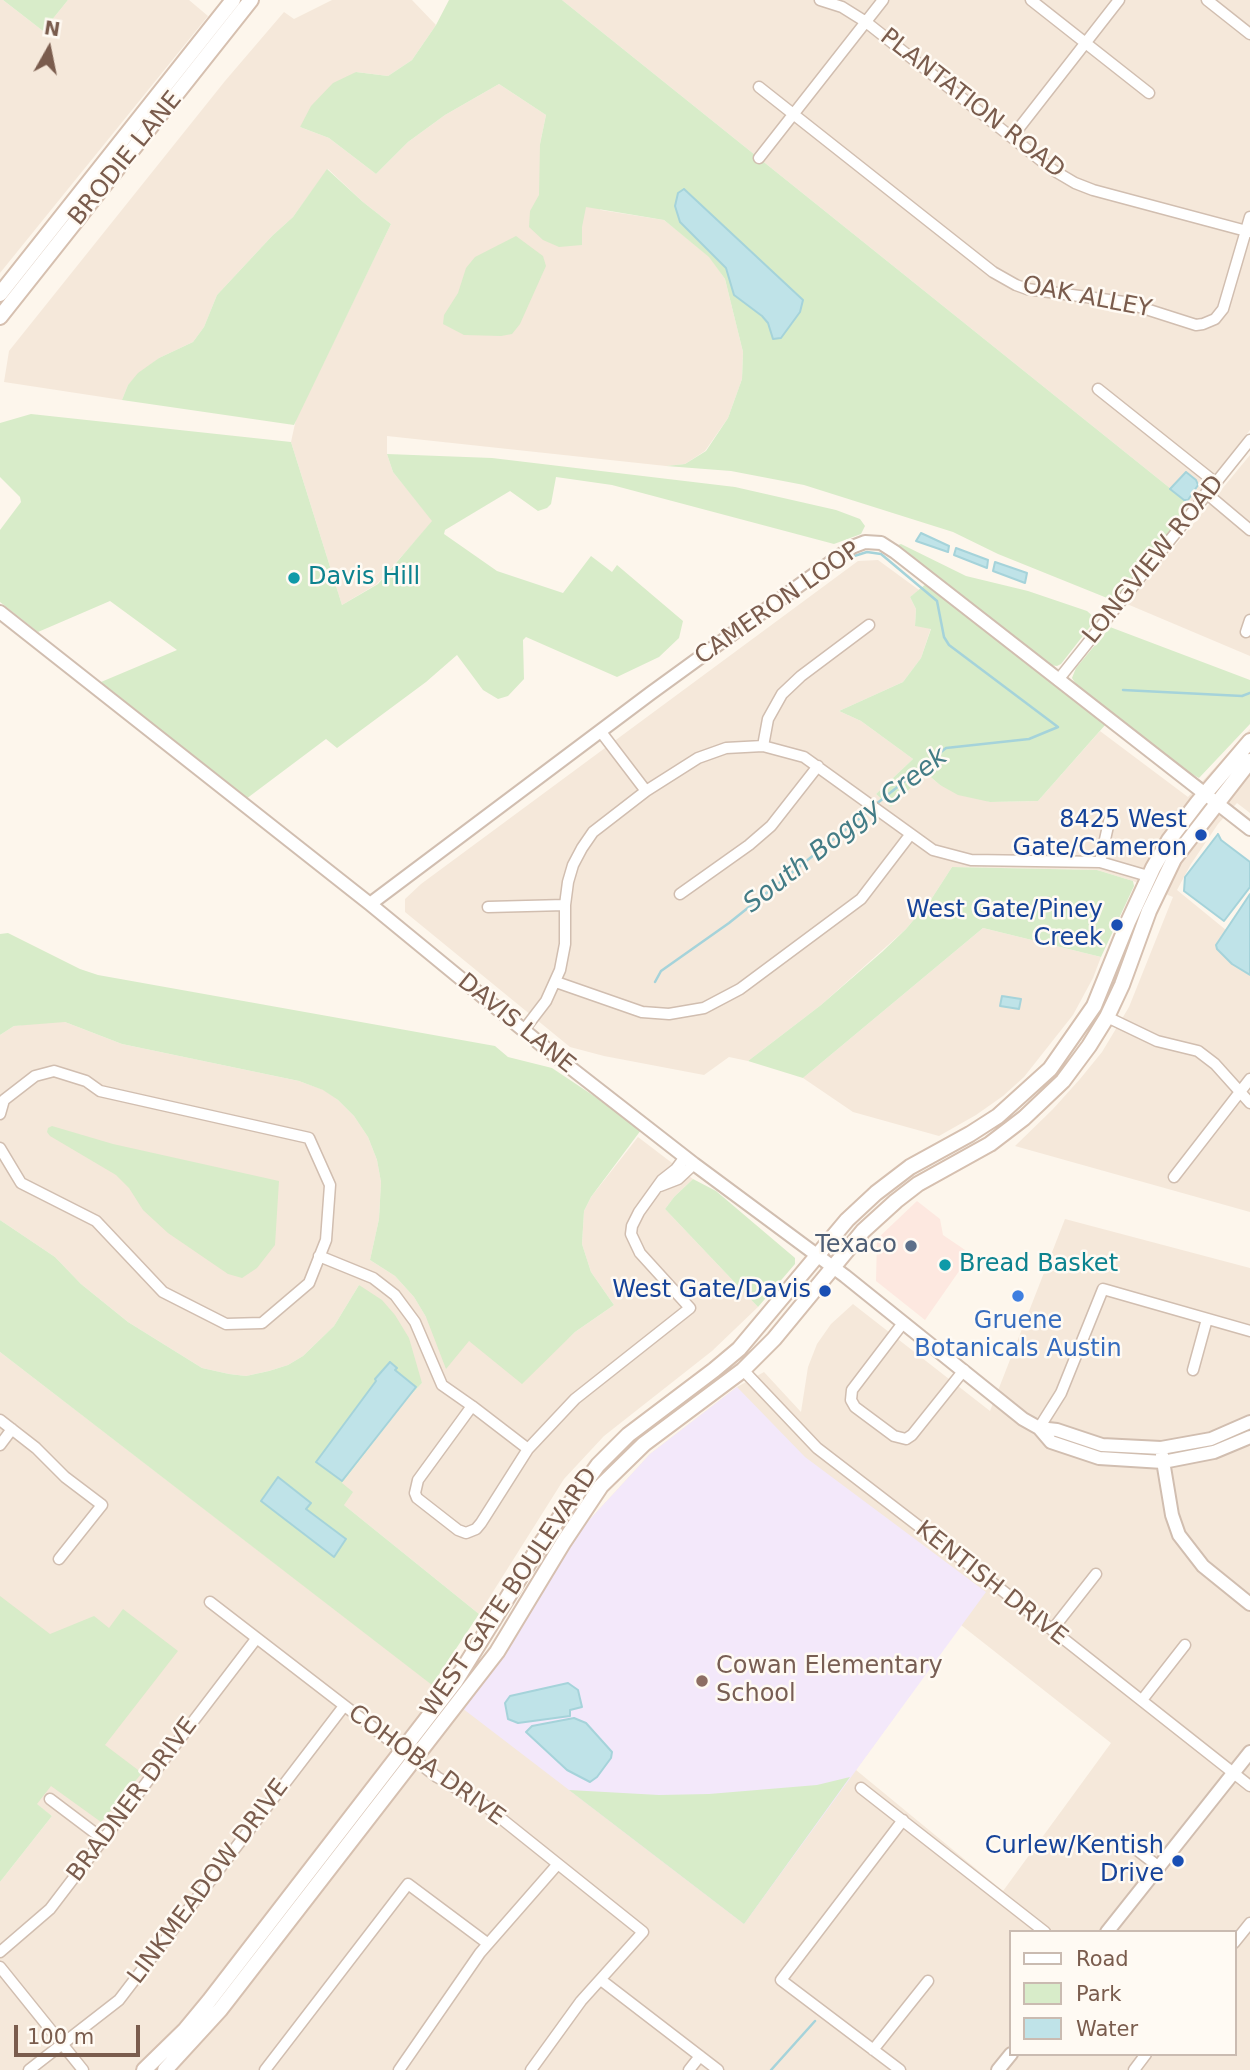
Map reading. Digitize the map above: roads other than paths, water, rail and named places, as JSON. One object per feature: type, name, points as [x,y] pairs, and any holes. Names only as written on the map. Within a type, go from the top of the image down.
[{"type":"main road","name":"BRODIE LANE","points":[[0,317],[35,262],[233,0]]},
{"type":"main road","name":"BRODIE LANE","points":[[0,294],[35,262],[251,0]]},
{"type":"main road","name":"WEST GATE BOULEVARD","points":[[144,2070],[185,2030],[407,1753],[497,1652],[601,1486],[644,1444],[743,1370],[774,1339],[863,1231],[896,1201],[918,1184],[998,1138],[1024,1118],[1070,1071],[1107,1017],[1161,883],[1174,859],[1210,799],[1250,741]]},
{"type":"main road","name":"WEST GATE BOULEVARD","points":[[165,2070],[220,2010],[407,1753],[542,1542],[591,1474],[621,1442],[738,1349],[817,1255],[876,1193],[909,1167],[970,1135],[998,1115],[1050,1069],[1092,1011],[1149,876],[1169,840],[1250,761]]},
{"type":"main road","points":[[1107,1017],[1103,1008],[1119,963],[1119,946]]},
{"type":"main road","points":[[1070,1071],[1093,1023],[1092,1011]]},
{"type":"main road","points":[[659,1412],[673,1412],[682,1416]]},
{"type":"main road","points":[[563,1543],[558,1539],[559,1532],[591,1474]]},
{"type":"street","name":"PLANTATION ROAD","points":[[820,0],[842,7],[866,22],[1053,170],[1075,183],[1248,231]]},
{"type":"street","points":[[759,158],[883,0]]},
{"type":"street","points":[[1031,0],[1149,93]]},
{"type":"street","points":[[1012,137],[1119,0]]},
{"type":"street","points":[[1207,0],[1246,31],[1250,20]]},
{"type":"street","points":[[759,88],[793,114]]},
{"type":"street","name":"OAK ALLEY","points":[[793,114],[993,272],[1027,289],[1124,302],[1196,325],[1203,324],[1215,319],[1223,309],[1248,231]]},
{"type":"street","points":[[1248,231],[1250,217]]},
{"type":"street","points":[[1098,389],[1216,482]]},
{"type":"street","name":"LONGVIEW ROAD","points":[[1058,680],[1250,440]]},
{"type":"street","points":[[1206,493],[1250,530]]},
{"type":"street","name":"CAMERON LOOP","points":[[370,904],[651,693],[852,547],[865,542],[881,543],[895,552],[1250,829]]},
{"type":"street","name":"DAVIS LANE","points":[[0,612],[370,904],[523,1031],[833,1267],[1023,1419],[1040,1428],[1057,1430],[1102,1445],[1161,1448],[1211,1439],[1250,1422]]},
{"type":"street","points":[[1246,632],[1250,620]]},
{"type":"street","points":[[763,746],[768,719],[782,694],[801,676],[869,625]]},
{"type":"street","points":[[601,732],[646,790]]},
{"type":"street","points":[[523,1031],[547,1001],[556,982],[565,944],[565,905],[573,865],[587,840],[593,832],[646,790],[704,755],[726,748],[763,746],[789,752],[818,766],[933,850],[971,860],[1100,862],[1149,876]]},
{"type":"street","points":[[680,894],[771,826],[818,766]]},
{"type":"street","points":[[1100,862],[1110,817]]},
{"type":"street","points":[[556,982],[642,1012],[669,1014],[704,1008],[740,989],[861,899],[910,835]]},
{"type":"street","points":[[488,907],[565,905]]},
{"type":"street","points":[[1107,1017],[1157,1041],[1198,1051],[1215,1064],[1250,1103]]},
{"type":"street","points":[[0,1114],[2,1099],[35,1076],[54,1071],[86,1081],[100,1091],[309,1138],[330,1185],[326,1240],[309,1283],[262,1323],[226,1324],[163,1292],[96,1221],[21,1183],[0,1148]]},
{"type":"street","points":[[1174,1177],[1250,1079]]},
{"type":"street","points":[[472,1406],[418,1480],[416,1487],[416,1498],[458,1530],[466,1532],[476,1530],[528,1449],[575,1399],[690,1308],[652,1268],[632,1238],[634,1220],[660,1186],[678,1179],[689,1160]]},
{"type":"street","points":[[320,1256],[373,1278],[396,1295],[415,1322],[439,1381],[528,1449]]},
{"type":"street","points":[[1040,1428],[1060,1393],[1103,1289],[1250,1331]]},
{"type":"street","points":[[1193,1370],[1207,1319]]},
{"type":"street","points":[[903,1323],[855,1386],[851,1400],[855,1407],[894,1436],[906,1439],[964,1370]]},
{"type":"street","name":"KENTISH DRIVE","points":[[743,1370],[817,1448],[1250,1786]]},
{"type":"street","points":[[0,1420],[36,1448],[65,1478],[102,1505],[60,1559]]},
{"type":"street","name":"DAVIS LANE","points":[[1040,1428],[1051,1442],[1099,1458],[1163,1462],[1214,1452],[1250,1437]]},
{"type":"street","points":[[0,1445],[12,1429]]},
{"type":"street","points":[[1161,1448],[1172,1515],[1179,1535],[1203,1566],[1250,1604]]},
{"type":"street","points":[[1052,1630],[1096,1574]]},
{"type":"street","name":"COHOBA DRIVE","points":[[210,1602],[437,1777],[483,1804],[643,1932],[601,1980]]},
{"type":"street","name":"BRADNER DRIVE","points":[[0,1952],[44,1916],[257,1639]]},
{"type":"street","points":[[1142,1700],[1185,1645]]},
{"type":"street","name":"LINKMEADOW DRIVE","points":[[29,2070],[119,2000],[344,1706]]},
{"type":"street","points":[[1109,1930],[1250,1752]]},
{"type":"street","points":[[861,1788],[1042,1930]]},
{"type":"street","points":[[50,1799],[103,1839]]},
{"type":"street","points":[[900,2070],[781,1980],[903,1820]]},
{"type":"street","points":[[1128,1843],[1159,1867]]},
{"type":"street","points":[[399,2070],[487,1943],[557,1865]]},
{"type":"street","points":[[265,2070],[408,1884],[487,1943]]},
{"type":"street","points":[[1236,1940],[1250,1923]]},
{"type":"street","points":[[0,1967],[83,2070]]},
{"type":"street","points":[[531,2070],[562,2026],[601,1980],[718,2070]]},
{"type":"street","points":[[873,2050],[928,1981]]},
{"type":"street","points":[[689,2070],[700,2056]]},
{"type":"street","points":[[998,2070],[1009,2056]]},
{"type":"water","points":[[684,189],[803,300],[800,312],[781,338],[773,339],[768,323],[762,316],[734,295],[726,268],[680,222],[675,206],[678,193]]},
{"type":"water","points":[[1186,472],[1198,485],[1188,500],[1184,500],[1170,489]]},
{"type":"water","points":[[921,533],[949,546],[948,552],[916,541]]},
{"type":"water","points":[[956,548],[988,560],[987,568],[954,555]]},
{"type":"water","points":[[995,562],[1027,573],[1025,583],[993,571]]},
{"type":"water","points":[[1218,834],[1221,840],[1250,862],[1250,887],[1224,921],[1184,891],[1185,877]]},
{"type":"water","points":[[1250,894],[1250,975],[1232,964],[1216,945]]},
{"type":"water","points":[[1002,996],[1021,999],[1019,1009],[1000,1006]]},
{"type":"water","points":[[390,1362],[397,1368],[395,1370],[416,1387],[342,1481],[316,1462]]},
{"type":"water","points":[[278,1477],[311,1503],[306,1509],[346,1539],[334,1557],[261,1501]]},
{"type":"water","points":[[568,1683],[578,1690],[582,1707],[570,1710],[570,1716],[518,1723],[508,1719],[505,1703],[510,1696]]},
{"type":"water","points":[[574,1718],[586,1723],[612,1752],[611,1758],[590,1782],[567,1770],[526,1732],[532,1726]]},
{"type":"waterway","points":[[851,557],[867,552],[881,554],[937,601],[944,637],[949,645],[1058,727],[1029,739],[946,748],[875,805]]},
{"type":"waterway","name":"South Boggy Creek","points":[[1123,690],[1242,696],[1250,693]]},
{"type":"waterway","name":"South Boggy Creek","points":[[655,982],[661,971],[729,923],[870,810]]},
{"type":"waterway","points":[[771,2070],[815,2021]]},
{"type":"place","name":"Davis Hill","points":[[294,578]]},
{"type":"place","name":"8425 West Gate/Cameron","points":[[1201,835]]},
{"type":"place","name":"West Gate/Piney Creek","points":[[1117,925]]},
{"type":"place","name":"Texaco","points":[[911,1246]]},
{"type":"place","name":"Bread Basket","points":[[945,1265]]},
{"type":"place","name":"West Gate/Davis","points":[[825,1291]]},
{"type":"place","name":"Gruene Botanicals Austin","points":[[1018,1296]]},
{"type":"place","name":"Cowan Elementary School","points":[[702,1681]]},
{"type":"place","name":"Curlew/Kentish Drive","points":[[1178,1861]]}]
